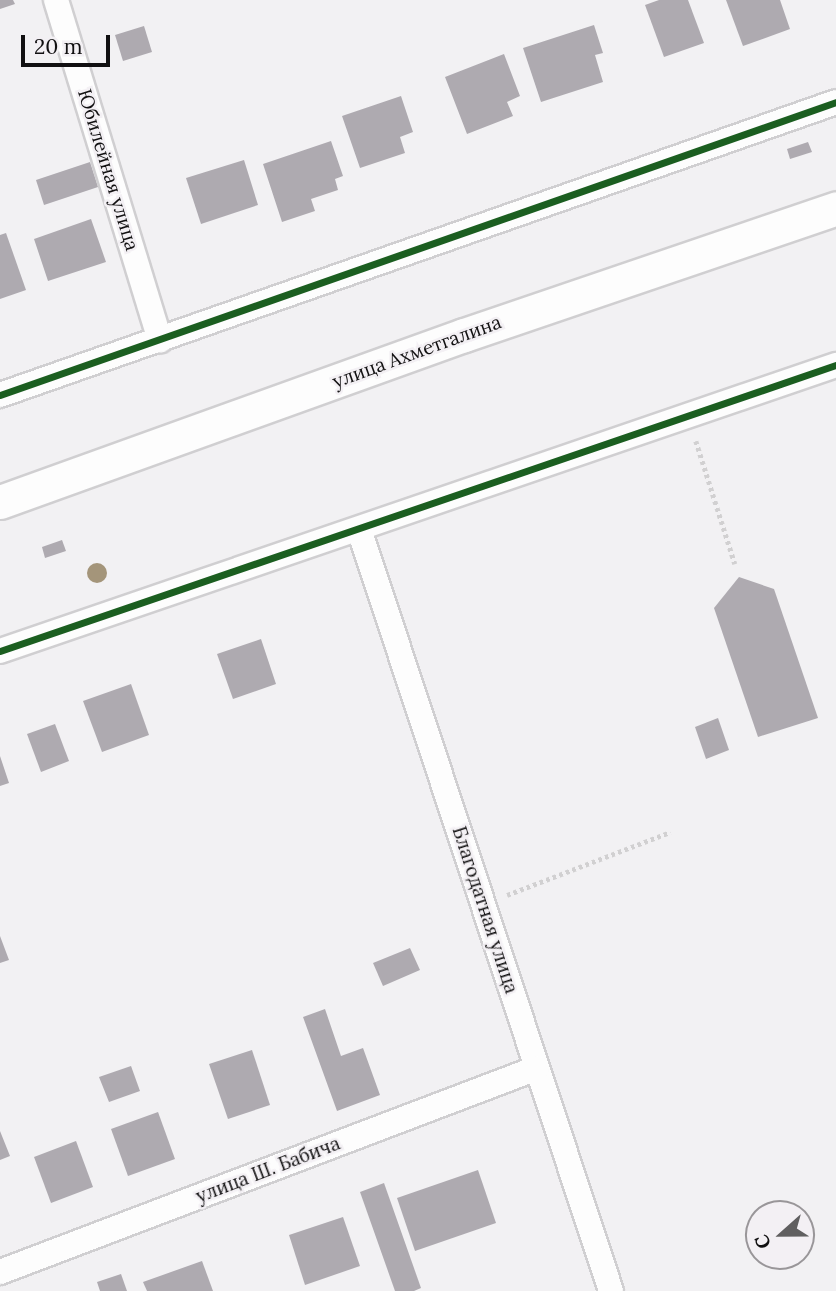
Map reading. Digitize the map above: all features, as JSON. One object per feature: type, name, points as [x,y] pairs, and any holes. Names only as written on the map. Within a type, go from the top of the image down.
[{"type":"main road","name":"улица Ахметгалина","points":[[0,502],[464,335],[836,208]]},
{"type":"street","name":"Юбилейная улица","points":[[56,0],[160,340]]},
{"type":"street","points":[[0,395],[836,102]]},
{"type":"street","points":[[0,650],[836,365]]},
{"type":"street","name":"Благодатная улица","points":[[359,529],[611,1291]]},
{"type":"street","name":"улица Ш. Бабича","points":[[0,1272],[537,1068]]},
{"type":"path","points":[[693,432],[735,564]]},
{"type":"path","points":[[483,903],[670,832]]},
{"type":"building","points":[[0,0],[13,0],[15,4],[0,9]]},
{"type":"building","points":[[659,0],[688,0],[704,43],[664,57],[645,5]]},
{"type":"building","points":[[726,0],[780,0],[790,29],[743,46]]},
{"type":"building","points":[[594,25],[603,53],[595,55],[603,82],[541,102],[523,48]]},
{"type":"building","points":[[144,26],[152,52],[123,61],[115,35]]},
{"type":"building","points":[[504,54],[520,96],[507,102],[513,116],[467,134],[445,77]]},
{"type":"building","points":[[401,96],[413,132],[400,137],[405,153],[360,168],[342,116]]},
{"type":"building","points":[[331,141],[343,176],[335,179],[338,190],[311,199],[315,211],[282,222],[263,164]]},
{"type":"building","points":[[808,142],[812,152],[790,159],[787,149]]},
{"type":"building","points":[[244,160],[258,205],[201,224],[186,178]]},
{"type":"building","points":[[90,162],[98,187],[44,205],[36,180]]},
{"type":"building","points":[[91,219],[106,262],[48,281],[34,239]]},
{"type":"building","points":[[6,233],[26,290],[0,299],[0,235]]},
{"type":"building","points":[[62,540],[66,551],[45,558],[42,547]]},
{"type":"building","points":[[739,577],[774,589],[818,718],[758,737],[714,608]]},
{"type":"building","points":[[261,639],[276,684],[233,699],[217,654]]},
{"type":"building","points":[[131,684],[149,735],[102,752],[83,701]]},
{"type":"building","points":[[718,718],[729,750],[706,759],[695,727]]},
{"type":"building","points":[[55,724],[69,761],[41,772],[27,734]]},
{"type":"building","points":[[0,756],[9,783],[0,786]]},
{"type":"building","points":[[0,936],[9,960],[0,963]]},
{"type":"building","points":[[410,948],[420,970],[383,986],[373,963]]},
{"type":"building","points":[[325,1009],[341,1056],[363,1048],[380,1095],[337,1111],[303,1017]]},
{"type":"building","points":[[252,1050],[270,1105],[228,1119],[209,1064]]},
{"type":"building","points":[[131,1066],[140,1091],[109,1102],[99,1077]]},
{"type":"building","points":[[158,1112],[175,1159],[128,1176],[111,1129]]},
{"type":"building","points":[[0,1131],[10,1156],[0,1160]]},
{"type":"building","points":[[76,1141],[93,1187],[51,1203],[34,1157]]},
{"type":"building","points":[[478,1170],[496,1223],[415,1251],[397,1198]]},
{"type":"building","points":[[384,1183],[421,1288],[414,1291],[395,1291],[360,1192]]},
{"type":"building","points":[[343,1217],[360,1266],[305,1285],[289,1235]]},
{"type":"building","points":[[202,1261],[213,1291],[147,1291],[143,1282]]},
{"type":"building","points":[[121,1274],[127,1291],[100,1291],[97,1282]]},
{"type":"cycle path","points":[[0,395],[836,102]]},
{"type":"cycle path","points":[[0,651],[836,365]]}]
